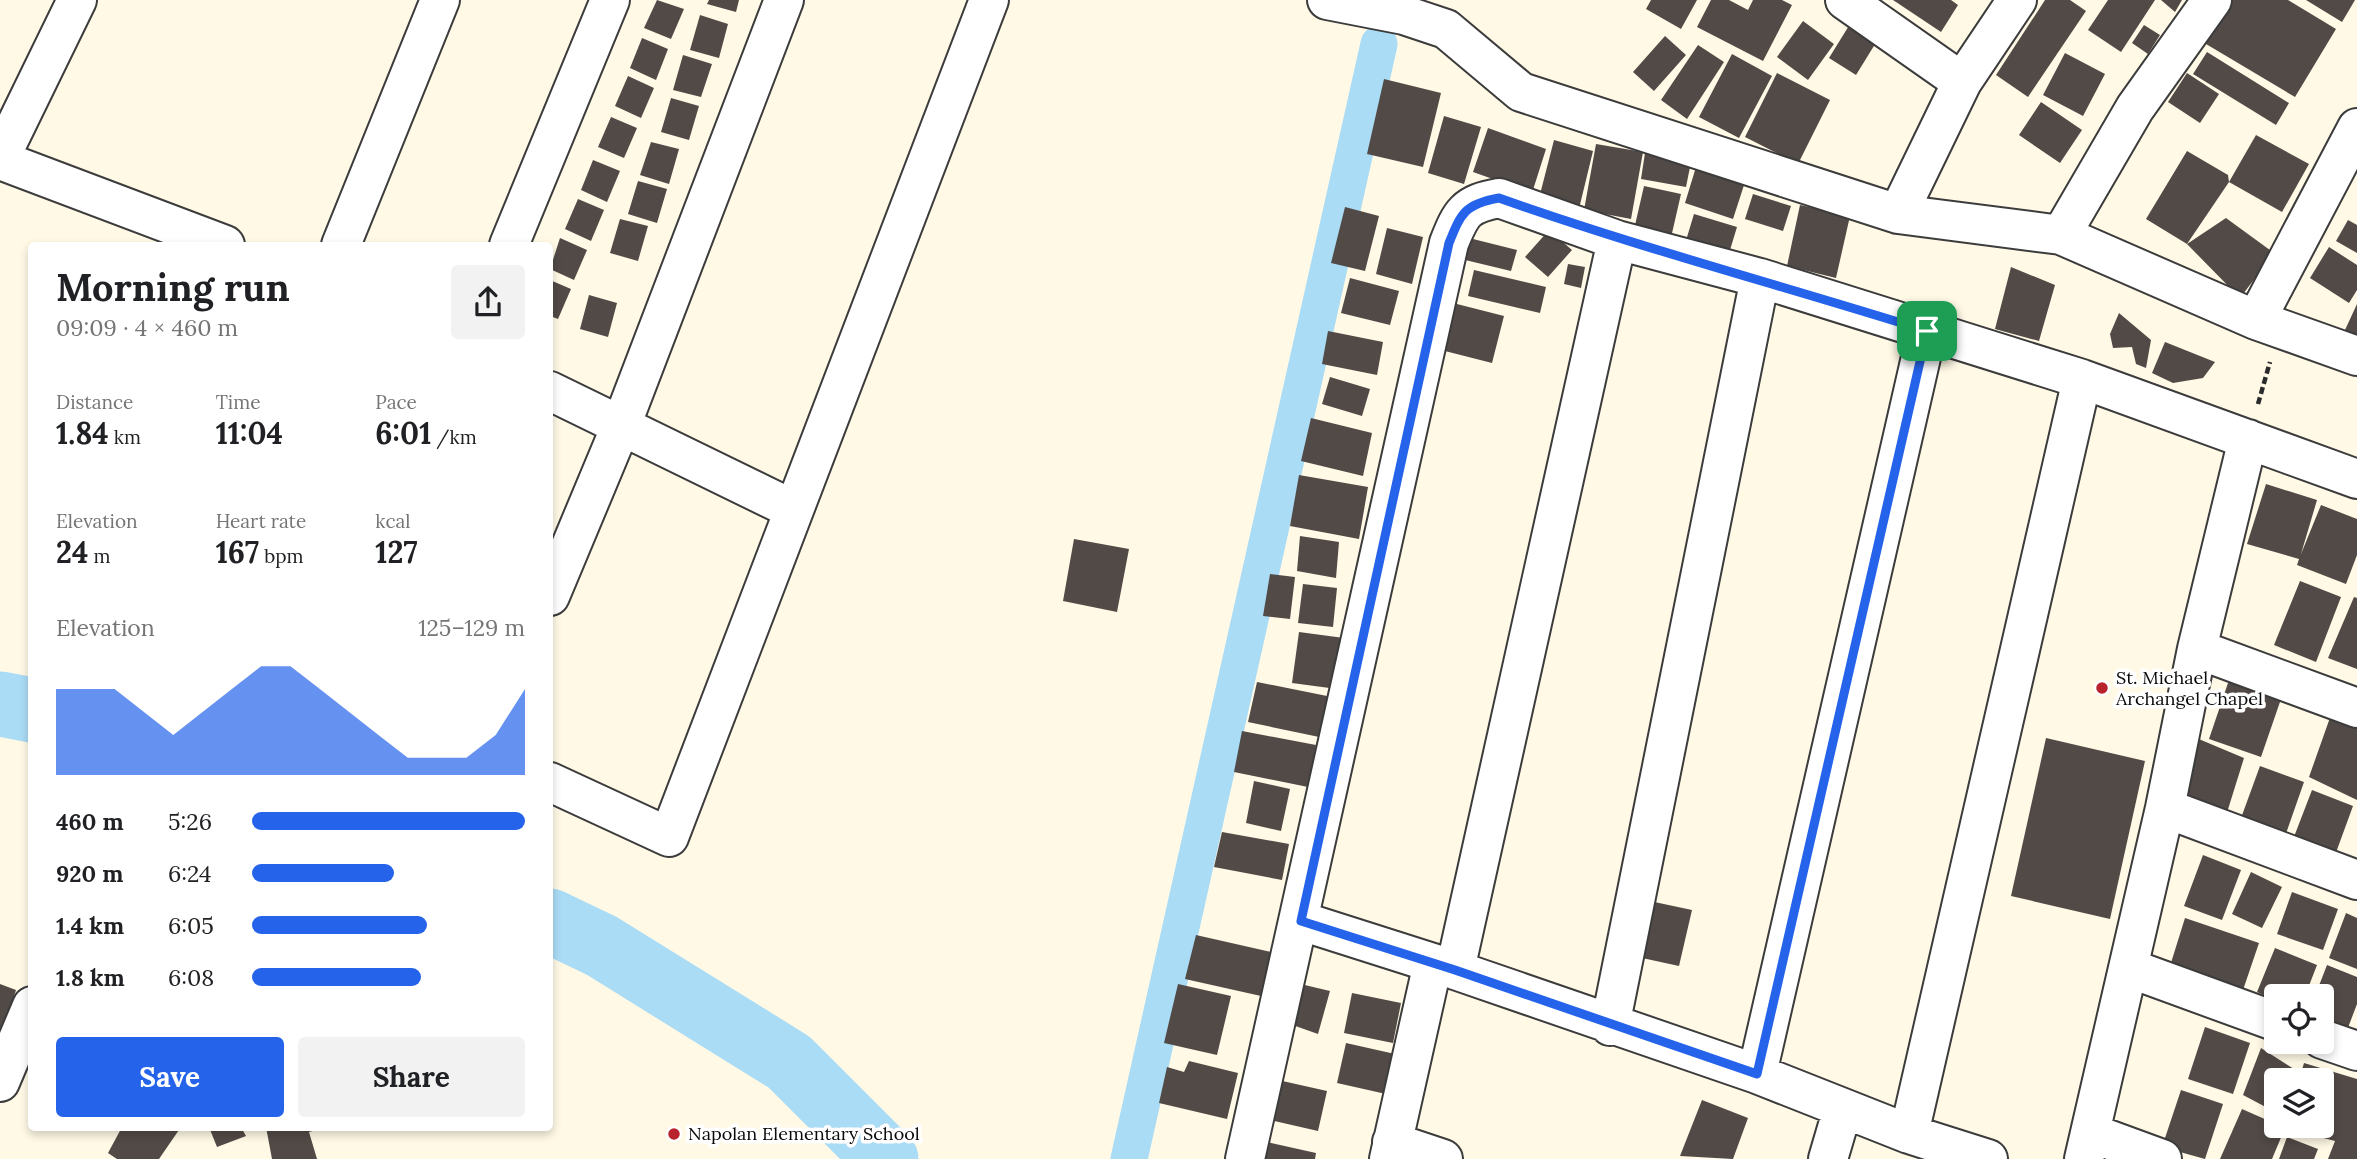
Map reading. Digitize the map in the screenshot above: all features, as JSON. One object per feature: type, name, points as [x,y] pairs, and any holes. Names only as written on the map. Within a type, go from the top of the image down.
[{"type":"street","points":[[77,0],[0,159],[217,242]]},
{"type":"street","points":[[342,242],[440,0]]},
{"type":"street","points":[[510,242],[610,0]]},
{"type":"street","points":[[553,589],[621,426],[784,0]]},
{"type":"street","points":[[553,783],[669,837],[989,0]]},
{"type":"street","points":[[1327,0],[1404,15],[1446,29],[1521,92],[1898,214],[2061,235],[2268,324],[2357,356]]},
{"type":"street","points":[[1845,0],[1962,82]]},
{"type":"street","points":[[1898,214],[1962,82],[2017,0]]},
{"type":"street","points":[[2061,235],[2135,108],[2212,0]]},
{"type":"street","points":[[2268,324],[2357,128]]},
{"type":"street","points":[[1245,1159],[1301,921],[1449,243],[1461,214],[1479,202],[1499,198],[1617,240],[1760,278],[2082,379],[2357,479]]},
{"type":"street","points":[[1443,1159],[1390,1151],[1444,967],[1617,240]]},
{"type":"street","points":[[1610,1026],[1760,278]]},
{"type":"street","points":[[1757,1074],[1927,331]]},
{"type":"street","points":[[1909,1134],[2082,379]]},
{"type":"street","points":[[553,392],[794,510]]},
{"type":"street","points":[[2162,1159],[2087,1146],[2165,808],[2197,649],[2248,439]]},
{"type":"street","points":[[2197,649],[2357,708]]},
{"type":"street","points":[[2165,808],[2357,880]]},
{"type":"street","points":[[1301,921],[1757,1074],[1909,1134],[1989,1159]]},
{"type":"street","points":[[2129,968],[2264,1017]]},
{"type":"street","points":[[0,1082],[28,1016]]},
{"type":"street","points":[[2334,1042],[2357,1051]]},
{"type":"street","points":[[1828,1159],[1843,1108]]},
{"type":"path","points":[[2248,439],[2268,324]]},
{"type":"building","points":[[657,0],[684,9],[671,39],[644,28]]},
{"type":"building","points":[[709,0],[739,0],[736,12],[707,4]]},
{"type":"building","points":[[1651,0],[1697,0],[1681,29],[1646,9]]},
{"type":"building","points":[[1711,0],[1729,0],[1748,10],[1753,0],[1782,0],[1792,5],[1763,61],[1697,27]]},
{"type":"building","points":[[1893,0],[1951,0],[1958,5],[1941,32]]},
{"type":"building","points":[[2045,0],[2070,0],[2086,11],[2028,97],[1996,75]]},
{"type":"building","points":[[2108,0],[2155,0],[2121,52],[2088,30]]},
{"type":"building","points":[[2161,0],[2182,0],[2175,12]]},
{"type":"building","points":[[2232,0],[2288,0],[2336,29],[2295,97],[2206,44]]},
{"type":"building","points":[[2306,0],[2355,0],[2342,22]]},
{"type":"building","points":[[700,15],[728,24],[719,58],[690,50]]},
{"type":"building","points":[[1803,21],[1834,44],[1808,80],[1777,57]]},
{"type":"building","points":[[1850,24],[1877,41],[1856,75],[1829,58]]},
{"type":"building","points":[[2144,25],[2160,35],[2148,54],[2132,43]]},
{"type":"building","points":[[1665,36],[1686,55],[1654,91],[1633,72]]},
{"type":"building","points":[[642,38],[668,49],[656,80],[630,68]]},
{"type":"building","points":[[1698,45],[1724,62],[1687,119],[1661,100]]},
{"type":"building","points":[[2207,52],[2289,103],[2276,125],[2193,74]]},
{"type":"building","points":[[2065,53],[2105,74],[2083,116],[2043,95]]},
{"type":"building","points":[[1732,54],[1772,76],[1739,138],[1699,117]]},
{"type":"building","points":[[683,55],[712,64],[701,97],[673,90]]},
{"type":"building","points":[[1777,73],[1830,100],[1798,164],[1745,137]]},
{"type":"building","points":[[2187,73],[2219,94],[2200,123],[2168,102]]},
{"type":"building","points":[[628,76],[654,88],[641,118],[615,106]]},
{"type":"building","points":[[1384,79],[1441,93],[1423,167],[1367,154]]},
{"type":"building","points":[[671,98],[699,106],[689,140],[661,132]]},
{"type":"building","points":[[2041,102],[2082,130],[2060,163],[2019,135]]},
{"type":"building","points":[[1444,116],[1481,127],[1464,184],[1428,173]]},
{"type":"building","points":[[611,117],[637,128],[624,158],[598,147]]},
{"type":"building","points":[[1488,128],[1546,149],[1532,193],[1473,172]]},
{"type":"building","points":[[2256,135],[2309,164],[2282,212],[2229,182]]},
{"type":"building","points":[[1554,140],[1593,151],[1577,217],[1537,206]]},
{"type":"building","points":[[651,142],[679,149],[669,184],[640,175]]},
{"type":"building","points":[[1596,144],[1643,152],[1631,219],[1584,210]]},
{"type":"building","points":[[2187,151],[2228,175],[2229,182],[2187,244],[2146,219]]},
{"type":"building","points":[[1645,153],[1691,162],[1686,187],[1641,179]]},
{"type":"building","points":[[593,160],[620,171],[607,202],[581,190]]},
{"type":"building","points":[[1696,167],[1745,182],[1733,219],[1685,203]]},
{"type":"building","points":[[638,181],[667,189],[657,223],[628,214]]},
{"type":"building","points":[[1644,186],[1681,194],[1670,242],[1633,234]]},
{"type":"building","points":[[1753,194],[1791,206],[1783,231],[1745,219]]},
{"type":"building","points":[[578,199],[604,210],[591,241],[565,229]]},
{"type":"building","points":[[1800,205],[1850,216],[1836,278],[1787,266]]},
{"type":"building","points":[[1345,207],[1379,216],[1365,271],[1331,263]]},
{"type":"building","points":[[1694,214],[1737,227],[1727,260],[1684,247]]},
{"type":"building","points":[[2226,218],[2274,253],[2240,298],[2187,244]]},
{"type":"building","points":[[620,219],[648,226],[638,261],[610,253]]},
{"type":"building","points":[[2348,220],[2357,225],[2357,253],[2336,241]]},
{"type":"building","points":[[1387,228],[1423,237],[1412,284],[1376,274]]},
{"type":"building","points":[[1549,230],[1572,250],[1548,277],[1525,257]]},
{"type":"building","points":[[1465,237],[1517,250],[1511,271],[1461,259]]},
{"type":"building","points":[[560,238],[587,250],[574,280],[553,270],[553,260]]},
{"type":"building","points":[[2329,247],[2357,265],[2357,290],[2349,303],[2310,278]]},
{"type":"building","points":[[1568,264],[1585,267],[1581,288],[1564,284]]},
{"type":"building","points":[[2011,267],[2055,285],[2039,341],[1995,329]]},
{"type":"building","points":[[1474,270],[1546,287],[1540,313],[1468,296]]},
{"type":"building","points":[[1350,278],[1399,291],[1390,325],[1341,313]]},
{"type":"building","points":[[553,281],[571,289],[558,319],[553,317]]},
{"type":"building","points":[[589,295],[617,303],[608,337],[580,329]]},
{"type":"building","points":[[1453,303],[1504,316],[1492,363],[1441,350]]},
{"type":"building","points":[[2357,304],[2357,336],[2345,330]]},
{"type":"building","points":[[2119,313],[2151,340],[2146,368],[2136,364],[2132,347],[2113,348],[2110,334]]},
{"type":"building","points":[[1328,331],[1383,342],[1377,375],[1322,364]]},
{"type":"building","points":[[2165,342],[2215,362],[2203,378],[2173,383],[2152,373]]},
{"type":"building","points":[[1330,377],[1370,389],[1362,416],[1322,404]]},
{"type":"building","points":[[1311,418],[1372,433],[1363,476],[1301,461]]},
{"type":"building","points":[[1299,475],[1368,487],[1359,539],[1290,526]]},
{"type":"building","points":[[2266,484],[2317,500],[2301,554],[2321,505],[2357,519],[2357,555],[2346,584],[2297,565],[2299,559],[2247,544]]},
{"type":"building","points":[[1300,536],[1339,542],[1336,578],[1297,571]]},
{"type":"building","points":[[1074,539],[1129,549],[1117,612],[1063,601]]},
{"type":"building","points":[[1270,574],[1295,577],[1290,619],[1263,616]]},
{"type":"building","points":[[2300,581],[2341,597],[2316,662],[2274,645]]},
{"type":"building","points":[[1303,584],[1337,588],[1333,627],[1298,623]]},
{"type":"building","points":[[2354,597],[2357,598],[2357,669],[2328,658]]},
{"type":"building","points":[[1299,632],[1344,638],[1337,689],[1292,683]]},
{"type":"building","points":[[2229,680],[2281,699],[2261,757],[2209,739]]},
{"type":"building","points":[[1257,682],[1332,697],[1324,738],[1248,722]]},
{"type":"building","points":[[2332,712],[2357,723],[2357,800],[2309,777]]},
{"type":"building","points":[[1242,731],[1316,745],[1308,787],[1234,772]]},
{"type":"building","points":[[2194,737],[2244,758],[2225,819],[2175,801]]},
{"type":"building","points":[[2046,738],[2145,761],[2110,919],[2011,896]]},
{"type":"building","points":[[2260,766],[2304,782],[2282,845],[2237,829]]},
{"type":"building","points":[[1254,781],[1290,789],[1281,831],[1246,823]]},
{"type":"building","points":[[2312,790],[2353,806],[2334,858],[2292,842]]},
{"type":"building","points":[[1222,832],[1289,844],[1282,880],[1214,867]]},
{"type":"building","points":[[2203,855],[2241,870],[2222,920],[2184,906]]},
{"type":"building","points":[[2251,872],[2282,887],[2262,928],[2232,914]]},
{"type":"building","points":[[2292,892],[2338,909],[2323,950],[2277,934]]},
{"type":"building","points":[[1645,900],[1692,910],[1679,966],[1633,956]]},
{"type":"building","points":[[2346,913],[2357,918],[2357,969],[2329,958]]},
{"type":"building","points":[[2185,918],[2259,943],[2243,990],[2170,966]]},
{"type":"building","points":[[1196,935],[1271,952],[1261,996],[1185,979]]},
{"type":"building","points":[[2275,948],[2317,965],[2310,984],[2264,984],[2264,995],[2257,992]]},
{"type":"building","points":[[2327,965],[2357,977],[2357,1004],[2346,1033],[2334,1028],[2334,984],[2320,984]]},
{"type":"building","points":[[1292,982],[1330,991],[1318,1034],[1284,1022]]},
{"type":"building","points":[[0,984],[16,990],[1,1038],[0,1038]]},
{"type":"building","points":[[1178,984],[1231,996],[1217,1055],[1164,1043]]},
{"type":"building","points":[[1352,993],[1401,1003],[1393,1043],[1344,1033]]},
{"type":"building","points":[[2205,1027],[2250,1043],[2233,1094],[2188,1079]]},
{"type":"building","points":[[1346,1043],[1395,1054],[1386,1094],[1337,1083]]},
{"type":"building","points":[[2261,1048],[2264,1054],[2270,1054],[2292,1068],[2264,1068],[2264,1106],[2243,1095]]},
{"type":"building","points":[[1189,1061],[1238,1073],[1227,1119],[1159,1103],[1167,1067],[1184,1072]]},
{"type":"building","points":[[2304,1063],[2321,1068],[2303,1068]]},
{"type":"building","points":[[2334,1072],[2357,1079],[2357,1159],[2328,1159],[2335,1141],[2323,1138],[2334,1138]]},
{"type":"building","points":[[1278,1080],[1327,1091],[1318,1131],[1270,1120]]},
{"type":"building","points":[[2181,1090],[2223,1104],[2205,1159],[2162,1147]]},
{"type":"building","points":[[1702,1100],[1748,1118],[1733,1159],[1680,1156]]},
{"type":"building","points":[[2242,1109],[2264,1119],[2264,1138],[2281,1138],[2272,1159],[2220,1159]]},
{"type":"building","points":[[120,1131],[178,1131],[159,1159],[117,1159],[108,1153]]},
{"type":"building","points":[[211,1131],[243,1131],[246,1136],[217,1147]]},
{"type":"building","points":[[267,1131],[312,1131],[309,1132],[317,1159],[272,1159]]},
{"type":"building","points":[[2287,1138],[2318,1149],[2314,1159],[2279,1159]]},
{"type":"building","points":[[1267,1142],[1316,1153],[1315,1159],[1264,1159]]},
{"type":"waterway","points":[[1129,1159],[1379,44]]},
{"type":"waterway","points":[[0,704],[28,709]]},
{"type":"waterway","points":[[553,922],[602,946],[789,1062],[886,1159]]},
{"type":"place","name":"St. Michael Archangel Chapel","points":[[2102,688]]},
{"type":"place","name":"Napolan Elementary School","points":[[674,1134]]},
{"type":"route","points":[[1499,198],[1617,240],[1760,278],[1927,331],[1757,1074],[1610,1026],[1455,970],[1301,921],[1449,243],[1461,214],[1479,202],[1499,198]]}]
